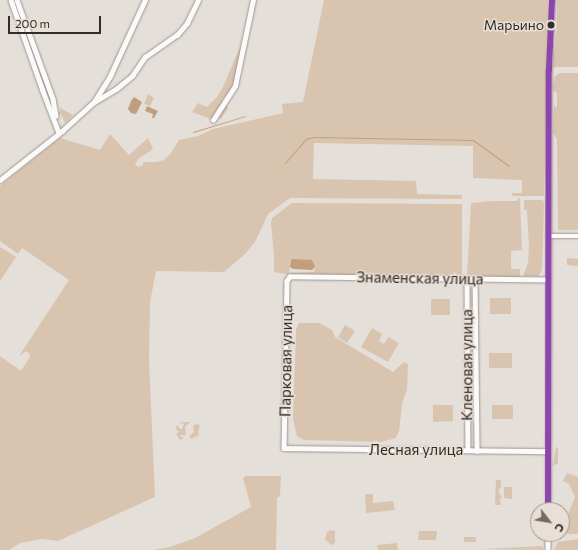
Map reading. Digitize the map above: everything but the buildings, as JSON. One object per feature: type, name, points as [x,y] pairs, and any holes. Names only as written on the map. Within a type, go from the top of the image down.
[{"type":"street","points":[[11,0],[43,91],[61,132]]},
{"type":"street","points":[[17,0],[53,100],[54,111],[61,132]]},
{"type":"street","points":[[94,102],[110,76],[145,0]]},
{"type":"street","points":[[0,180],[61,132],[94,102],[116,89],[132,76],[145,57],[177,35],[187,23],[198,0]]},
{"type":"street","points":[[213,120],[235,86],[253,0]]},
{"type":"street","points":[[548,502],[549,70],[552,0]]},
{"type":"street","points":[[548,236],[578,236]]},
{"type":"street","name":"Знаменская улица","points":[[292,276],[548,280]]},
{"type":"street","name":"Парковая улица","points":[[284,448],[287,282],[288,278],[292,276]]},
{"type":"street","name":"Кленовая улица","points":[[467,279],[468,450]]},
{"type":"street","name":"Кленовая улица","points":[[475,279],[476,450]]},
{"type":"street","name":"Лесная улица","points":[[284,448],[548,451]]},
{"type":"shaded area","points":[[324,0],[548,0],[544,196],[512,196],[512,193],[522,193],[522,180],[473,178],[473,146],[314,143],[313,179],[416,181],[417,194],[462,195],[462,199],[290,198],[268,214],[255,242],[245,254],[224,272],[156,271],[150,302],[149,360],[155,497],[58,541],[42,539],[20,543],[9,550],[0,550],[0,356],[21,371],[30,354],[26,351],[19,356],[69,280],[22,248],[18,254],[0,241],[0,186],[60,138],[100,150],[110,134],[129,155],[148,138],[153,149],[138,159],[135,165],[139,167],[143,165],[143,162],[157,162],[164,160],[171,153],[179,140],[198,136],[213,129],[283,113],[282,104],[303,102]]},
{"type":"shaded area","points":[[557,0],[578,0],[578,67],[553,67],[557,26]]},
{"type":"shaded area","points":[[240,47],[242,49],[233,87],[222,100],[228,108],[221,119],[214,117],[211,119],[192,112],[198,103],[207,107],[217,97],[223,87]]},
{"type":"shaded area","points":[[560,73],[578,73],[578,230],[558,230],[557,140],[553,132],[554,106],[557,108],[557,93],[553,90],[553,85],[555,76]]},
{"type":"shaded area","points":[[148,94],[154,98],[150,106],[144,104]]},
{"type":"shaded area","points":[[134,97],[142,102],[136,114],[131,113],[128,109]]},
{"type":"shaded area","points":[[147,106],[158,111],[154,118],[152,118],[153,114],[145,111]]},
{"type":"shaded area","points":[[60,108],[73,115],[65,123],[61,114],[58,115],[57,113],[60,112]]},
{"type":"shaded area","points":[[518,198],[520,198],[522,250],[511,251],[511,269],[520,269],[520,278],[467,277],[471,203],[517,201]]},
{"type":"shaded area","points":[[524,200],[543,200],[544,204],[542,270],[538,276],[523,276],[528,263],[529,247],[527,210],[524,210]]},
{"type":"shaded area","points":[[292,203],[462,204],[462,276],[290,275],[274,272],[272,218]],"holes":[[[291,260],[315,267],[314,272],[289,273]]]},
{"type":"shaded area","points":[[0,247],[16,257],[0,281]]},
{"type":"shaded area","points":[[567,258],[578,259],[578,266],[567,265]]},
{"type":"shaded area","points":[[291,260],[312,260],[315,267],[312,270],[293,269],[290,267]]},
{"type":"shaded area","points":[[490,298],[511,298],[511,314],[490,314]]},
{"type":"shaded area","points":[[431,299],[450,299],[450,315],[431,315]]},
{"type":"shaded area","points":[[299,323],[319,323],[332,330],[335,337],[393,372],[404,362],[408,364],[407,390],[402,404],[399,431],[396,438],[381,442],[304,440],[297,436],[293,419],[296,330]]},
{"type":"shaded area","points":[[345,325],[355,331],[347,343],[338,337]]},
{"type":"shaded area","points":[[372,328],[382,334],[379,341],[384,344],[388,337],[399,343],[388,362],[361,347]]},
{"type":"shaded area","points":[[489,353],[512,353],[512,368],[489,368]]},
{"type":"shaded area","points":[[433,405],[453,405],[453,421],[433,422]]},
{"type":"shaded area","points":[[492,405],[513,405],[513,419],[492,419]]},
{"type":"shaded area","points":[[181,422],[190,423],[185,426],[186,435],[179,435],[184,438],[180,440],[176,434],[180,431],[177,431],[176,427],[177,425],[181,430],[184,423],[180,424]]},
{"type":"shaded area","points":[[197,424],[200,426],[198,432],[199,435],[191,439],[189,436],[194,432],[193,426]]},
{"type":"shaded area","points":[[556,447],[558,448],[558,464],[553,465]]},
{"type":"shaded area","points":[[567,473],[578,477],[578,534],[570,534],[570,509],[575,497],[569,484],[563,481]]},
{"type":"shaded area","points":[[246,476],[281,476],[280,496],[277,498],[276,550],[153,550],[170,547],[195,538],[251,507],[243,478]]},
{"type":"shaded area","points":[[496,480],[501,480],[501,487],[498,491],[502,497],[500,499],[501,505],[495,505]]},
{"type":"shaded area","points":[[504,487],[512,487],[512,499],[504,498]]},
{"type":"shaded area","points":[[365,494],[373,494],[373,503],[393,501],[395,510],[366,513]]},
{"type":"shaded area","points":[[331,530],[335,531],[335,543],[331,545],[325,539],[327,532]]},
{"type":"shaded area","points":[[419,531],[437,531],[436,540],[418,540]]},
{"type":"shaded area","points":[[464,537],[476,537],[476,542],[464,542]]},
{"type":"shaded area","points":[[578,539],[578,550],[554,550],[558,542],[570,542],[570,540]]},
{"type":"shaded area","points":[[397,543],[398,550],[378,550],[377,545]]},
{"type":"shaded area","points":[[542,546],[544,550],[482,549]]},
{"type":"waterway","points":[[193,132],[245,116]]},
{"type":"waterway","points":[[285,163],[306,139],[313,137],[473,140],[509,166]]},
{"type":"transit line","points":[[548,502],[549,70],[552,0]]},
{"type":"place","name":"Марьино","points":[[551,25]]}]
